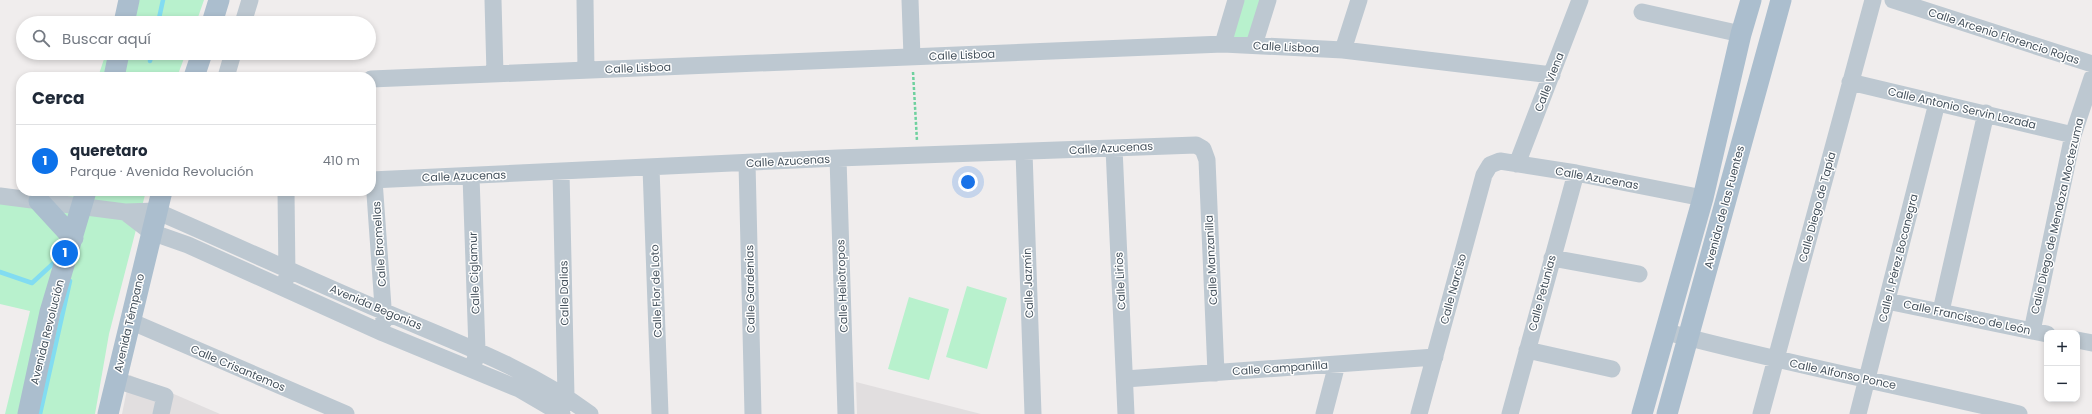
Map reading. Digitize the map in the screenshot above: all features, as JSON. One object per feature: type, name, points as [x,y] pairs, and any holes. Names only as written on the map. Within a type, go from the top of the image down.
[{"type":"main road","points":[[126,16],[129,0]]},
{"type":"main road","points":[[214,16],[219,0]]},
{"type":"main road","name":"Avenida de las Fuentes","points":[[1642,414],[1667,332],[1703,198],[1750,0]]},
{"type":"main road","name":"Avenida de las Fuentes","points":[[1667,414],[1781,0]]},
{"type":"main road","points":[[115,72],[118,60]]},
{"type":"main road","points":[[196,72],[200,60]]},
{"type":"main road","name":"Avenida Témpano","points":[[108,414],[160,196]]},
{"type":"main road","name":"Avenida Revolución","points":[[28,414],[50,312],[85,198]]},
{"type":"main road","points":[[39,201],[73,238]]},
{"type":"street","points":[[245,16],[250,0]]},
{"type":"street","points":[[493,0],[495,74]]},
{"type":"street","points":[[585,0],[586,70]]},
{"type":"street","points":[[910,0],[912,57]]},
{"type":"street","points":[[1223,44],[1236,0]]},
{"type":"street","points":[[1254,45],[1268,0]]},
{"type":"street","points":[[1343,50],[1359,0]]},
{"type":"street","name":"Calle Viena","points":[[1517,164],[1580,0]]},
{"type":"street","name":"Calle Diego de Tapía","points":[[1760,414],[1776,360],[1873,0]]},
{"type":"street","name":"Calle Arcenio Florencio Rojas","points":[[1893,0],[2092,64]]},
{"type":"street","points":[[1642,12],[1741,34]]},
{"type":"street","name":"Calle Lisboa","points":[[376,79],[1223,44],[1343,50],[1552,75]]},
{"type":"street","points":[[228,72],[232,60]]},
{"type":"street","name":"Calle Diego de Mendoza Moctezuma","points":[[2039,333],[2073,135],[2092,78]]},
{"type":"street","name":"Calle Antonio Servin Lozada","points":[[1850,82],[1986,113],[2073,135]]},
{"type":"street","name":"Calle I. Pérez Bocanegra","points":[[1858,414],[1937,103]]},
{"type":"street","points":[[1941,311],[1986,113]]},
{"type":"street","name":"Calle Azucenas","points":[[376,180],[838,158],[1024,152],[1188,144],[1196,145],[1203,149]]},
{"type":"street","name":"Calle Lirios","points":[[1114,148],[1126,414]]},
{"type":"street","name":"Calle Manzanilla","points":[[1203,149],[1207,160],[1216,373]]},
{"type":"street","name":"Calle Jazmín","points":[[1024,152],[1033,414]]},
{"type":"street","name":"Calle Heliotropos","points":[[838,158],[846,414]]},
{"type":"street","name":"Calle Azucenas","points":[[1490,165],[1500,162],[1576,173],[1703,198]]},
{"type":"street","name":"Calle Gardenias","points":[[748,163],[753,414]]},
{"type":"street","name":"Calle Narciso","points":[[1419,414],[1484,175],[1490,165]]},
{"type":"street","name":"Calle Flor de Loto","points":[[651,168],[660,414]]},
{"type":"street","name":"Calle Dalias","points":[[561,172],[566,396],[561,414]]},
{"type":"street","name":"Calle Petunias","points":[[1510,414],[1576,173]]},
{"type":"street","name":"Calle Ciglamur","points":[[471,176],[477,350],[474,370]]},
{"type":"street","points":[[0,196],[39,201],[85,198],[125,212],[156,211]]},
{"type":"street","points":[[286,196],[286,289]]},
{"type":"street","name":"Calle Bromellas","points":[[374,196],[385,312],[383,333]]},
{"type":"street","name":"Avenida Begonias","points":[[156,211],[385,312],[477,350],[566,396],[590,414]]},
{"type":"street","name":"Avenida Begonias","points":[[125,212],[151,232],[188,245],[383,333],[519,389],[561,414]]},
{"type":"street","points":[[1552,258],[1639,274]]},
{"type":"street","name":"Calle Francisco de León","points":[[1887,301],[1941,311],[2039,333]]},
{"type":"street","name":"Calle Crisantemos","points":[[130,321],[346,414]]},
{"type":"street","name":"Calle Alfonso Ponce","points":[[1667,332],[1776,360],[1867,378],[2019,414]]},
{"type":"street","points":[[2080,341],[2092,343]]},
{"type":"street","points":[[1527,350],[1612,368]]},
{"type":"street","name":"Calle Campanilla","points":[[1125,379],[1435,357]]},
{"type":"street","points":[[1324,414],[1337,364]]},
{"type":"street","points":[[116,380],[165,396],[161,414]]},
{"type":"path","points":[[912,57],[918,156]]},
{"type":"shaded area","points":[[130,375],[220,414],[122,414]]},
{"type":"shaded area","points":[[856,382],[981,414],[857,414]]},
{"type":"green space","points":[[123,0],[204,0],[198,16],[118,16]]},
{"type":"green space","points":[[1236,0],[1268,0],[1254,45],[1223,44]]},
{"type":"green space","points":[[104,60],[183,60],[179,72],[100,72]]},
{"type":"green space","points":[[0,196],[57,203],[59,196],[145,196],[109,334],[95,414],[5,414],[30,311],[0,304]]},
{"type":"green space","points":[[967,286],[1007,298],[987,369],[946,357]]},
{"type":"green space","points":[[909,297],[949,309],[929,380],[888,369]]},
{"type":"waterway","points":[[160,16],[163,0]]},
{"type":"waterway","points":[[0,272],[32,283],[57,260]]},
{"type":"waterway","points":[[40,414],[70,281]]},
{"type":"place","name":"queretaro","points":[[65,253]]}]
